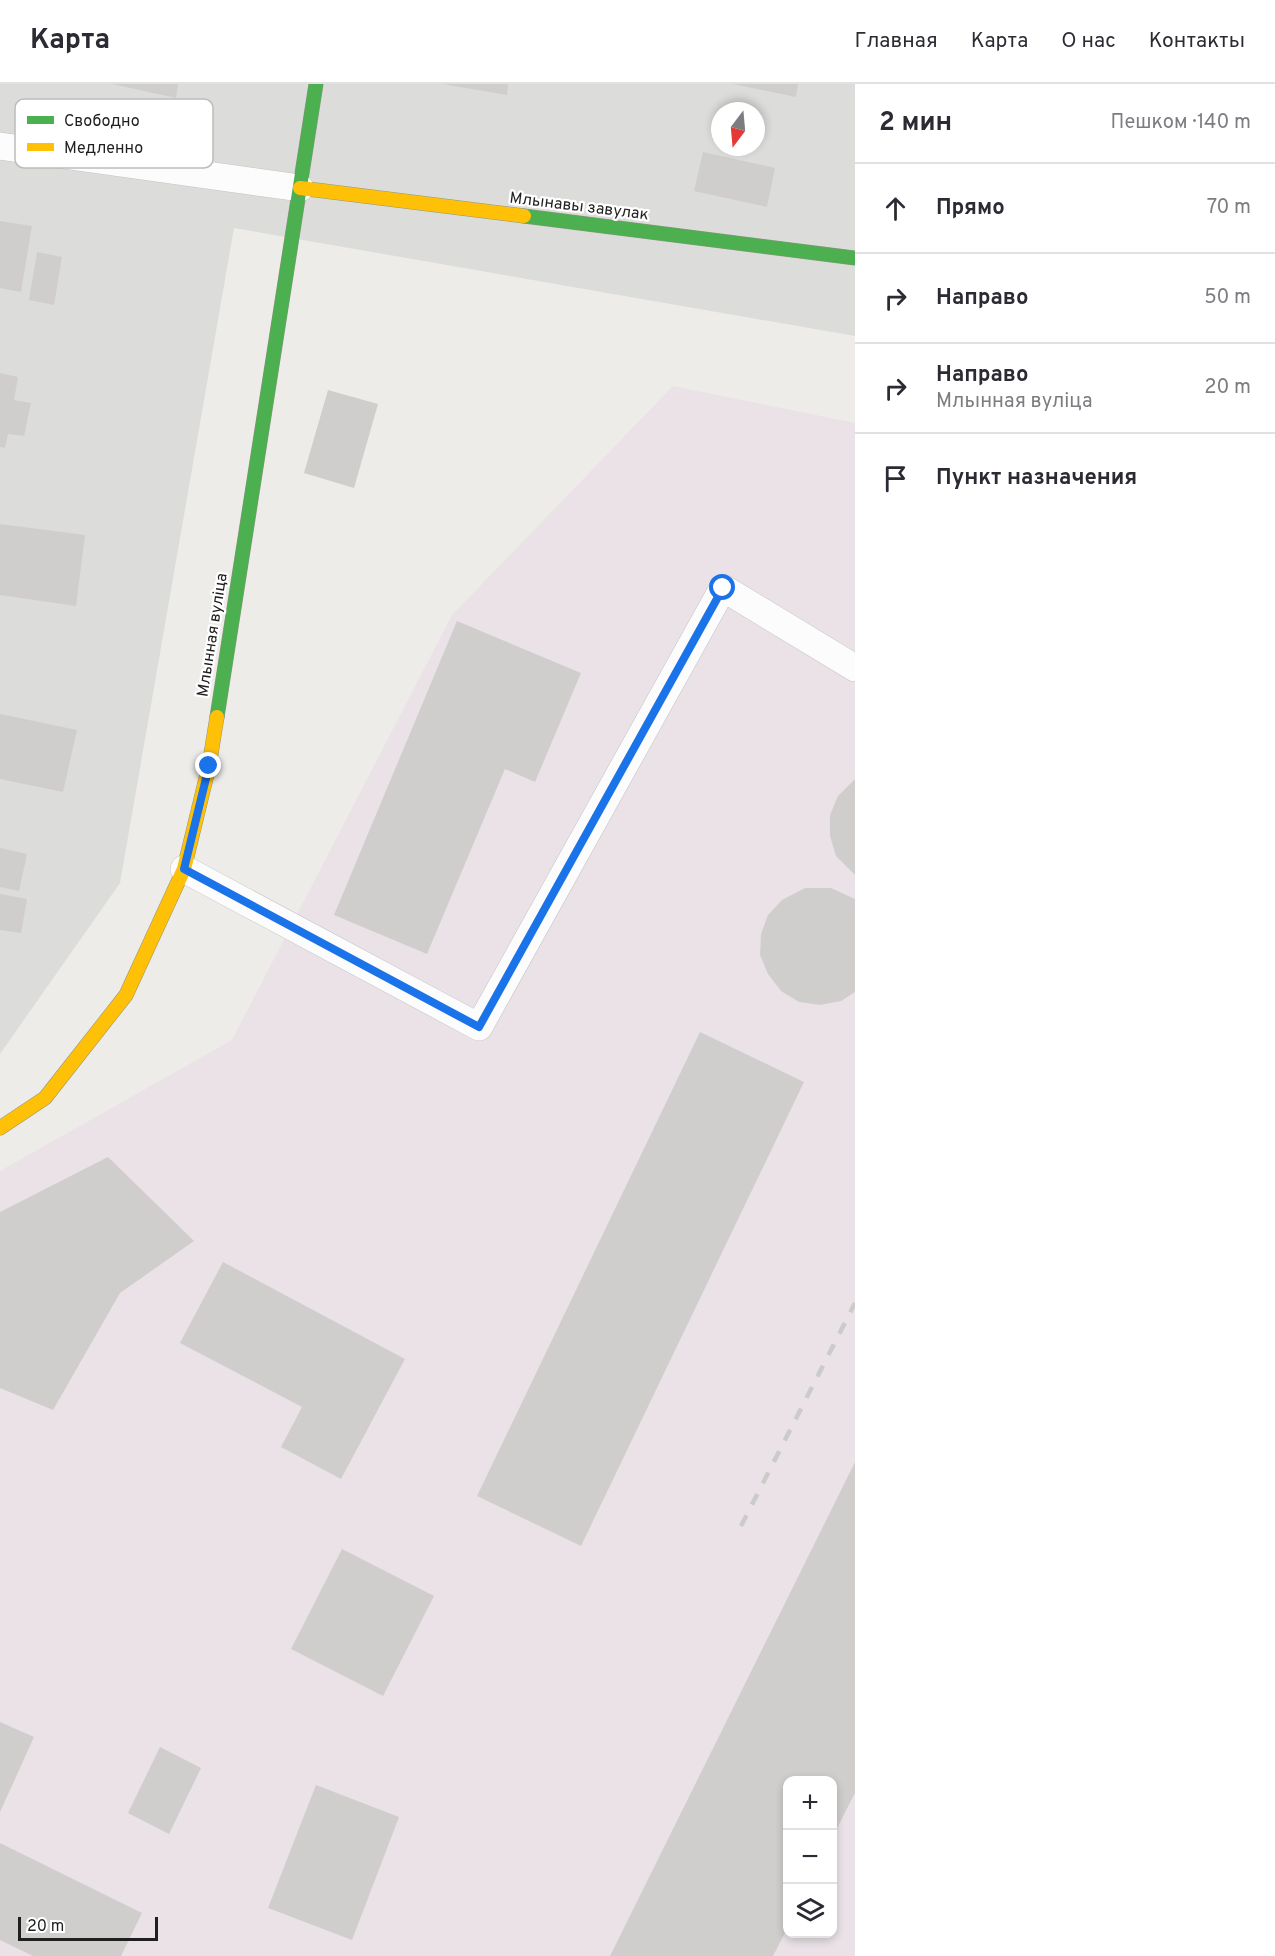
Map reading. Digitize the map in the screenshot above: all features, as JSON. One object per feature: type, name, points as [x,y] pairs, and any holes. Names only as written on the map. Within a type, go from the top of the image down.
[{"type":"street","name":"Млынная вуліца","points":[[0,1128],[45,1098],[126,995],[184,869],[209,766],[316,84]]},
{"type":"street","name":"Млынавы завулак","points":[[300,188],[855,258]]},
{"type":"lane","points":[[0,146],[15,148]]},
{"type":"lane","points":[[157,168],[300,188]]},
{"type":"lane","points":[[184,869],[479,1027],[723,588],[855,668]]},
{"type":"shaded area","points":[[0,84],[855,84],[855,336],[234,228],[120,883],[0,1054]]},
{"type":"shaded area","points":[[673,386],[855,423],[855,1956],[0,1956],[0,1171],[232,1040],[452,615]]},
{"type":"building","points":[[112,84],[178,84],[176,98]]},
{"type":"building","points":[[442,84],[508,84],[507,95]]},
{"type":"building","points":[[733,84],[798,84],[796,97]]},
{"type":"building","points":[[703,152],[711,154],[711,156],[721,156],[775,168],[767,207],[694,191]]},
{"type":"building","points":[[0,221],[32,226],[21,292],[0,288]]},
{"type":"building","points":[[37,252],[62,257],[54,305],[29,300]]},
{"type":"building","points":[[0,373],[18,377],[14,400],[31,403],[24,436],[8,434],[5,448],[0,447]]},
{"type":"building","points":[[328,390],[378,404],[354,488],[304,473]]},
{"type":"building","points":[[0,524],[85,535],[76,606],[0,595]]},
{"type":"building","points":[[457,621],[581,673],[535,782],[505,769],[427,954],[334,915]]},
{"type":"building","points":[[0,714],[77,730],[63,792],[0,779]]},
{"type":"building","points":[[855,779],[855,875],[836,856],[830,836],[830,815],[838,796]]},
{"type":"building","points":[[0,848],[27,854],[19,891],[0,887]]},
{"type":"building","points":[[805,888],[831,888],[855,899],[855,992],[841,1001],[820,1005],[799,1002],[781,991],[768,974],[760,955],[761,934],[768,915],[782,900]]},
{"type":"building","points":[[0,894],[27,899],[21,933],[0,930]]},
{"type":"building","points":[[700,1032],[804,1082],[581,1546],[477,1496]]},
{"type":"building","points":[[108,1157],[194,1241],[120,1293],[53,1410],[0,1388],[0,1212]]},
{"type":"building","points":[[223,1262],[405,1359],[341,1479],[281,1447],[302,1407],[180,1343]]},
{"type":"building","points":[[855,1462],[855,1793],[837,1828],[837,1776],[783,1776],[783,1937],[773,1956],[610,1956]]},
{"type":"building","points":[[342,1549],[434,1596],[383,1696],[291,1649]]},
{"type":"building","points":[[0,1722],[34,1737],[0,1812]]},
{"type":"building","points":[[160,1747],[201,1768],[169,1834],[128,1813]]},
{"type":"building","points":[[316,1785],[399,1817],[352,1940],[268,1908]]},
{"type":"building","points":[[0,1843],[142,1913],[121,1956],[33,1956],[0,1940]]},
{"type":"railway","points":[[741,1526],[855,1303]]},
{"type":"traffic: fast","points":[[217,717],[316,84]]},
{"type":"traffic: fast","points":[[524,216],[855,258]]},
{"type":"traffic: slow","points":[[300,188],[524,216]]},
{"type":"traffic: slow","points":[[0,1128],[45,1098],[126,995],[184,869],[209,766],[217,717]]},
{"type":"route","points":[[209,766],[184,869],[479,1027],[723,588]]}]
